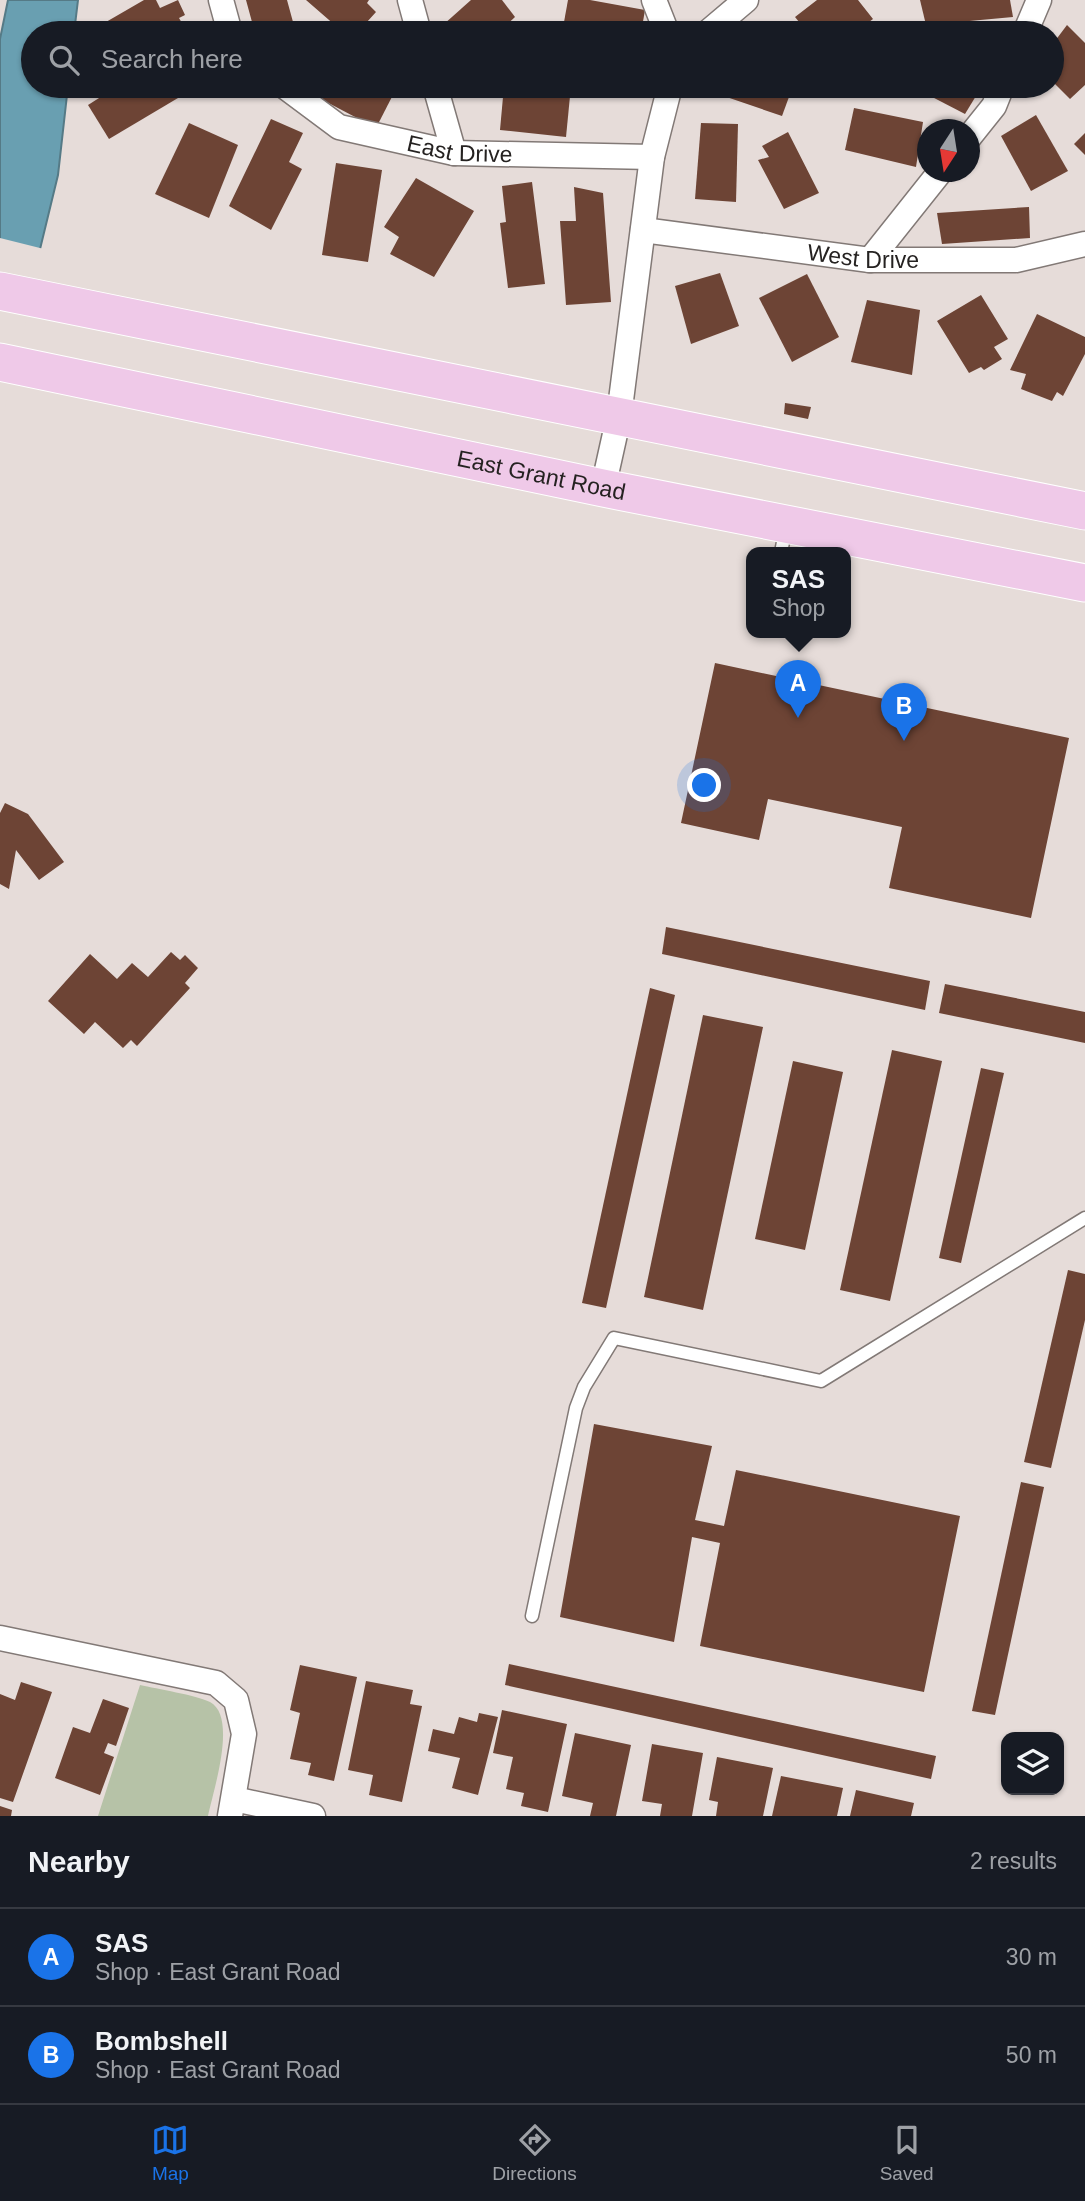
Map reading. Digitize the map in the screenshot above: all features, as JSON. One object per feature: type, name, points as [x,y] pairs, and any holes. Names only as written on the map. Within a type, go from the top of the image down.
[{"type":"main road","points":[[0,290],[1085,511]]},
{"type":"main road","name":"East Grant Road","points":[[13,365],[603,488],[784,538],[844,547]]},
{"type":"main road","name":"East Grant Road","points":[[851,548],[1085,583]]},
{"type":"street","points":[[221,0],[227,21]]},
{"type":"street","points":[[410,0],[416,21]]},
{"type":"street","points":[[653,0],[662,21]]},
{"type":"street","points":[[721,21],[746,0]]},
{"type":"street","points":[[1030,21],[1039,0]]},
{"type":"street","name":"East Drive","points":[[300,98],[339,127],[454,153],[652,157]]},
{"type":"street","points":[[438,98],[454,153]]},
{"type":"street","points":[[603,488],[619,416],[652,157],[667,98]]},
{"type":"street","points":[[980,124],[997,98]]},
{"type":"street","points":[[870,260],[932,182]]},
{"type":"street","name":"West Drive","points":[[643,230],[870,260],[1016,260],[1085,244]]},
{"type":"street","points":[[0,1638],[216,1683],[236,1700],[244,1734],[232,1807],[313,1816]]},
{"type":"lane","points":[[532,1616],[576,1408],[584,1387],[614,1338],[821,1381],[1085,1218]]},
{"type":"green space","points":[[140,1685],[204,1699],[218,1710],[223,1738],[208,1816],[98,1816]]},
{"type":"water","points":[[8,0],[78,0],[75,21],[21,21],[21,98],[67,98],[58,175],[0,414],[0,39]]},
{"type":"pier","points":[[0,238],[44,249],[3,415],[0,417]]},
{"type":"building","points":[[144,0],[156,0],[160,8],[178,0],[185,15],[179,18],[181,21],[108,21]]},
{"type":"building","points":[[246,0],[287,0],[293,21],[252,21]]},
{"type":"building","points":[[306,0],[369,0],[367,3],[376,12],[368,21],[330,21]]},
{"type":"building","points":[[471,0],[502,0],[515,17],[511,21],[447,21]]},
{"type":"building","points":[[568,0],[590,0],[645,10],[643,21],[564,21]]},
{"type":"building","points":[[817,0],[858,0],[873,19],[798,21],[795,17]]},
{"type":"building","points":[[920,0],[1010,0],[1013,17],[970,21],[925,21]]},
{"type":"building","points":[[1067,25],[1085,43],[1085,85],[1070,99],[1064,93],[1064,29]]},
{"type":"building","points":[[99,98],[178,98],[109,139],[88,105]]},
{"type":"building","points":[[319,98],[391,98],[376,128]]},
{"type":"building","points":[[503,98],[570,98],[566,137],[500,130]]},
{"type":"building","points":[[729,98],[789,98],[782,116]]},
{"type":"building","points":[[934,98],[975,98],[965,114]]},
{"type":"building","points":[[854,108],[917,121],[916,167],[845,150]]},
{"type":"building","points":[[1036,115],[1068,171],[1031,191],[1001,136]]},
{"type":"building","points":[[271,119],[303,133],[289,162],[302,169],[271,230],[229,206]]},
{"type":"building","points":[[189,123],[238,145],[209,218],[155,194]]},
{"type":"building","points":[[701,123],[738,124],[736,202],[695,199]]},
{"type":"building","points":[[788,132],[819,193],[784,209],[758,160],[769,157],[762,146]]},
{"type":"building","points":[[1085,133],[1085,155],[1074,144]]},
{"type":"building","points":[[336,163],[382,170],[368,262],[322,255]]},
{"type":"building","points":[[416,178],[474,211],[434,277],[390,254],[399,237],[384,227]]},
{"type":"building","points":[[532,182],[545,284],[508,288],[500,223],[506,222],[502,186]]},
{"type":"building","points":[[574,187],[603,193],[611,302],[566,305],[560,221],[576,221]]},
{"type":"building","points":[[1029,207],[1030,238],[942,244],[937,213]]},
{"type":"building","points":[[720,273],[739,326],[691,344],[675,286]]},
{"type":"building","points":[[807,274],[839,337],[792,362],[759,298]]},
{"type":"building","points":[[981,295],[1008,339],[994,347],[1002,359],[984,370],[981,367],[969,373],[937,321]]},
{"type":"building","points":[[867,300],[920,310],[912,375],[851,362]]},
{"type":"building","points":[[1037,314],[1085,337],[1085,354],[1063,396],[1057,392],[1052,401],[1021,389],[1026,374],[1010,370]]},
{"type":"building","points":[[785,403],[811,407],[808,419],[784,414]]},
{"type":"building","points":[[715,663],[1069,738],[1031,918],[889,888],[902,827],[768,799],[759,840],[681,823]]},
{"type":"building","points":[[5,803],[28,814],[64,862],[39,880],[16,850],[9,889],[0,884],[0,813]]},
{"type":"building","points":[[666,927],[930,981],[925,1010],[662,954]]},
{"type":"building","points":[[171,952],[180,960],[185,955],[198,968],[185,983],[190,988],[137,1046],[131,1040],[123,1048],[95,1022],[84,1034],[48,1001],[90,954],[117,979],[132,963],[148,977]]},
{"type":"building","points":[[945,984],[1085,1012],[1085,1043],[939,1013]]},
{"type":"building","points":[[650,988],[675,995],[606,1308],[582,1303]]},
{"type":"building","points":[[703,1015],[763,1027],[703,1310],[644,1297]]},
{"type":"building","points":[[892,1050],[942,1061],[890,1301],[840,1290]]},
{"type":"building","points":[[793,1061],[843,1072],[805,1250],[755,1239]]},
{"type":"building","points":[[981,1068],[1004,1073],[961,1263],[939,1258]]},
{"type":"building","points":[[1068,1270],[1085,1274],[1085,1320],[1051,1468],[1024,1462]]},
{"type":"building","points":[[594,1424],[712,1446],[695,1520],[724,1526],[736,1470],[960,1516],[924,1692],[700,1646],[720,1543],[692,1537],[674,1642],[560,1617]]},
{"type":"building","points":[[1021,1482],[1044,1487],[995,1715],[972,1711]]},
{"type":"building","points":[[509,1664],[936,1756],[931,1779],[505,1685]]},
{"type":"building","points":[[300,1665],[357,1677],[334,1781],[308,1775],[311,1763],[290,1759],[300,1713],[290,1710]]},
{"type":"building","points":[[366,1681],[413,1690],[410,1704],[422,1706],[402,1802],[369,1795],[373,1775],[348,1770]]},
{"type":"building","points":[[21,1682],[52,1692],[13,1802],[0,1798],[0,1694],[15,1700]]},
{"type":"building","points":[[103,1699],[129,1708],[116,1746],[108,1743],[104,1753],[114,1757],[100,1795],[55,1778],[73,1727],[90,1733]]},
{"type":"building","points":[[502,1710],[567,1724],[548,1812],[521,1806],[524,1793],[506,1789],[513,1757],[493,1753]]},
{"type":"building","points":[[479,1713],[498,1717],[478,1795],[452,1788],[460,1758],[428,1751],[433,1729],[454,1734],[459,1717],[477,1722]]},
{"type":"building","points":[[575,1733],[631,1745],[616,1816],[590,1816],[593,1803],[562,1796]]},
{"type":"building","points":[[652,1744],[703,1753],[692,1816],[660,1816],[662,1804],[642,1801]]},
{"type":"building","points":[[717,1757],[773,1768],[763,1816],[716,1816],[718,1802],[709,1800]]},
{"type":"building","points":[[781,1776],[843,1788],[837,1816],[772,1816]]},
{"type":"building","points":[[856,1790],[914,1803],[911,1816],[850,1816]]},
{"type":"building","points":[[0,1806],[12,1810],[11,1816],[0,1816]]},
{"type":"place","name":"SAS","points":[[798,718]]},
{"type":"place","name":"Bombshell","points":[[904,741]]}]
